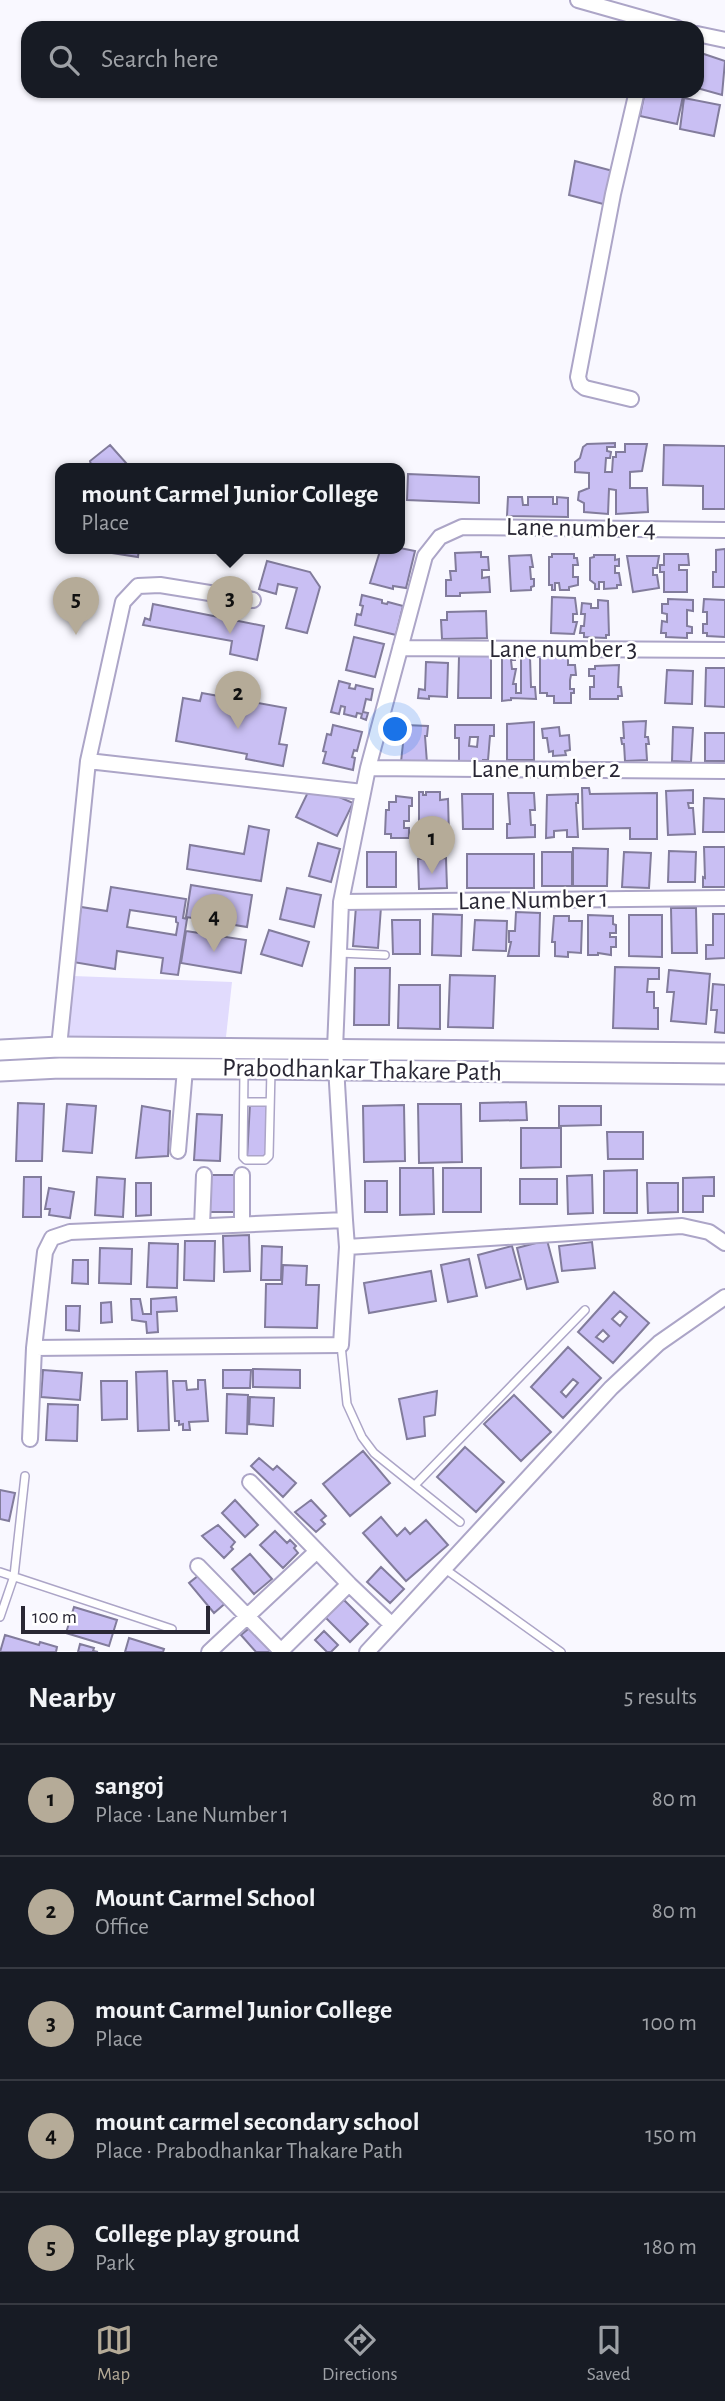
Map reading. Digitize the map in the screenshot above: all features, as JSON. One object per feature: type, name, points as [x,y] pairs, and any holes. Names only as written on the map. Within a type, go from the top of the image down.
[{"type":"main road","name":"Prabodhankar Thakare Path","points":[[0,1050],[60,1047],[725,1053]]},
{"type":"main road","name":"Prabodhankar Thakare Path","points":[[0,1071],[60,1068],[336,1069],[725,1074]]},
{"type":"street","points":[[578,0],[642,21]]},
{"type":"street","points":[[704,36],[725,40]]},
{"type":"street","points":[[631,399],[585,388],[578,377],[613,194],[635,98]]},
{"type":"street","name":"Lane number 4","points":[[400,648],[425,556],[440,537],[461,527],[725,530]]},
{"type":"street","points":[[60,1047],[88,761],[123,602],[138,586],[160,585],[253,600]]},
{"type":"street","points":[[34,1348],[341,1345],[347,1247],[335,1049],[341,902],[368,768],[400,648]]},
{"type":"street","name":"Lane number 3","points":[[400,648],[725,650]]},
{"type":"street","points":[[88,761],[363,792]]},
{"type":"street","name":"Lane number 2","points":[[368,768],[725,771]]},
{"type":"street","name":"Lane Number 1","points":[[341,902],[725,898]]},
{"type":"street","points":[[178,1151],[185,1069]]},
{"type":"street","points":[[202,1221],[204,1175]]},
{"type":"street","points":[[242,1175],[242,1220]]},
{"type":"street","points":[[30,1439],[34,1348],[45,1252],[52,1238],[70,1232],[202,1221],[345,1220]]},
{"type":"street","points":[[347,1247],[682,1226],[709,1232],[725,1243]]},
{"type":"street","points":[[367,1652],[611,1388],[659,1343],[725,1297]]},
{"type":"street","points":[[250,1482],[392,1625]]},
{"type":"street","points":[[209,1652],[317,1551]]},
{"type":"street","points":[[198,1566],[282,1652],[349,1584]]},
{"type":"lane","points":[[339,953],[385,955]]},
{"type":"lane","points":[[244,1069],[244,1159],[265,1160],[269,1156],[271,1069]]},
{"type":"lane","points":[[244,1102],[270,1102]]},
{"type":"lane","points":[[415,1485],[585,1310]]},
{"type":"lane","points":[[341,1345],[347,1404],[362,1437],[374,1453],[460,1522]]},
{"type":"lane","points":[[0,1617],[14,1576],[25,1476]]},
{"type":"lane","points":[[444,1569],[561,1652]]},
{"type":"lane","points":[[0,1572],[172,1629]]},
{"type":"shaded area","points":[[73,976],[232,982],[226,1037],[68,1040]]},
{"type":"building","points":[[704,54],[725,61],[722,95],[704,90]]},
{"type":"building","points":[[644,98],[683,98],[677,124],[640,116]]},
{"type":"building","points":[[684,98],[720,105],[714,136],[680,129]]},
{"type":"building","points":[[575,161],[613,171],[607,205],[569,195]]},
{"type":"building","points":[[615,443],[615,447],[607,447],[607,451],[611,452],[610,458],[606,458],[605,472],[612,472],[613,457],[616,457],[616,452],[625,452],[625,444],[647,444],[642,471],[630,472],[630,488],[647,488],[648,512],[616,514],[616,490],[609,489],[608,514],[584,512],[584,503],[578,500],[579,492],[589,488],[589,473],[575,472],[575,462],[580,458],[583,447],[587,444]]},
{"type":"building","points":[[110,445],[126,463],[91,463]]},
{"type":"building","points":[[664,445],[725,446],[725,509],[703,509],[703,486],[663,485]]},
{"type":"building","points":[[408,474],[479,477],[479,503],[407,500]]},
{"type":"building","points":[[508,497],[522,497],[523,505],[528,505],[528,497],[553,497],[553,504],[557,504],[557,497],[568,498],[568,517],[507,516]]},
{"type":"building","points":[[405,549],[415,551],[406,588],[393,586],[393,589],[370,583],[379,554],[405,554]]},
{"type":"building","points":[[725,549],[725,587],[713,587],[716,550]]},
{"type":"building","points":[[481,552],[481,557],[488,557],[489,570],[482,570],[482,578],[489,577],[490,592],[446,596],[446,580],[451,580],[450,571],[456,571],[455,553]]},
{"type":"building","points":[[552,554],[574,554],[578,565],[573,565],[573,577],[578,577],[578,585],[569,587],[569,590],[560,590],[559,583],[555,583],[555,590],[552,590],[552,585],[549,585],[549,557],[552,557]]},
{"type":"building","points":[[664,554],[688,554],[689,565],[679,565],[679,570],[687,570],[687,592],[664,592],[664,572],[660,572],[660,565],[664,565]]},
{"type":"building","points":[[531,555],[531,579],[534,579],[534,586],[531,590],[511,591],[509,556]]},
{"type":"building","points":[[594,555],[615,555],[615,560],[619,559],[615,573],[619,573],[621,585],[604,589],[604,582],[599,582],[599,589],[595,589],[595,584],[590,580],[590,558]]},
{"type":"building","points":[[627,556],[659,556],[657,568],[653,568],[653,575],[657,575],[659,588],[633,592]]},
{"type":"building","points":[[267,561],[310,572],[320,587],[307,633],[286,628],[297,588],[278,584],[276,594],[259,589]]},
{"type":"building","points":[[362,595],[382,600],[382,603],[403,606],[396,635],[355,625],[357,614],[361,615]]},
{"type":"building","points":[[552,597],[575,598],[577,614],[573,614],[573,622],[577,622],[574,634],[551,633]]},
{"type":"building","points":[[668,599],[693,600],[693,611],[687,610],[687,626],[692,627],[692,633],[687,633],[687,638],[666,637],[666,633],[661,633],[662,621],[667,622],[667,614],[662,613],[662,604],[668,604]]},
{"type":"building","points":[[704,599],[725,600],[725,637],[707,636],[707,633],[703,633],[703,624],[707,624],[707,612],[703,612]]},
{"type":"building","points":[[598,600],[608,601],[609,635],[606,635],[606,638],[584,637],[584,633],[580,633],[585,614],[581,614],[582,603],[598,608]]},
{"type":"building","points":[[153,604],[264,626],[257,660],[230,654],[232,641],[143,625],[145,618],[150,620]]},
{"type":"building","points":[[486,611],[487,638],[442,639],[441,620],[447,620],[447,612]]},
{"type":"building","points":[[354,637],[384,644],[375,677],[346,670]]},
{"type":"building","points":[[540,651],[568,651],[568,665],[575,665],[576,675],[571,675],[570,680],[570,689],[574,689],[571,703],[554,703],[554,696],[540,693]]},
{"type":"building","points":[[459,656],[491,656],[491,698],[458,698]]},
{"type":"building","points":[[502,657],[515,657],[515,660],[511,660],[512,669],[516,669],[513,684],[516,684],[516,693],[521,693],[521,657],[530,657],[531,687],[535,687],[536,699],[511,698],[502,701]]},
{"type":"building","points":[[426,662],[448,663],[447,697],[418,698],[419,689],[425,690]]},
{"type":"building","points":[[619,665],[618,687],[621,687],[622,696],[618,696],[618,699],[590,699],[594,676],[589,676],[589,669],[595,669],[595,666]]},
{"type":"building","points":[[706,668],[725,668],[725,707],[705,706]]},
{"type":"building","points":[[667,670],[693,671],[692,704],[665,703]]},
{"type":"building","points":[[339,681],[350,684],[349,688],[355,689],[356,685],[373,689],[371,700],[366,699],[363,712],[368,713],[366,720],[361,718],[362,714],[357,713],[356,717],[344,714],[345,707],[341,706],[339,714],[331,712]]},
{"type":"building","points":[[202,693],[286,708],[279,744],[287,745],[283,766],[246,759],[247,754],[176,741],[183,698],[200,701]]},
{"type":"building","points":[[646,721],[645,737],[648,737],[649,744],[646,744],[647,760],[625,761],[621,738],[624,738],[623,722]]},
{"type":"building","points":[[534,722],[534,760],[507,760],[507,724]]},
{"type":"building","points":[[333,725],[362,732],[357,751],[354,750],[352,757],[355,758],[353,770],[323,763],[327,734],[331,735]]},
{"type":"building","points":[[405,725],[428,726],[425,736],[427,763],[401,762]]},
{"type":"building","points":[[455,725],[494,725],[488,760],[483,760],[483,763],[475,763],[475,759],[472,759],[472,763],[459,761],[459,738],[455,738]],"holes":[[[470,737],[478,737],[477,747],[469,746]]]},
{"type":"building","points":[[559,727],[560,736],[569,735],[570,750],[565,751],[566,755],[553,756],[553,751],[549,752],[547,738],[543,738],[542,729]]},
{"type":"building","points":[[673,727],[693,728],[691,762],[672,761]]},
{"type":"building","points":[[705,733],[725,733],[725,761],[705,761]]},
{"type":"building","points":[[582,788],[589,788],[590,794],[657,793],[657,839],[630,839],[630,828],[583,829]]},
{"type":"building","points":[[309,790],[330,793],[353,803],[337,836],[296,817]]},
{"type":"building","points":[[693,790],[693,803],[688,803],[689,808],[693,808],[695,834],[668,835],[666,791]]},
{"type":"building","points":[[419,792],[426,795],[426,792],[440,792],[440,800],[448,799],[449,836],[430,837],[430,833],[419,833]]},
{"type":"building","points":[[508,793],[534,793],[535,810],[530,810],[531,825],[535,825],[535,837],[507,838],[507,824],[510,824]]},
{"type":"building","points":[[462,794],[493,794],[493,829],[463,829]]},
{"type":"building","points":[[578,794],[578,837],[567,837],[567,830],[554,831],[554,837],[546,838],[547,795]]},
{"type":"building","points":[[396,796],[412,798],[409,821],[404,821],[404,828],[409,828],[409,838],[391,838],[391,834],[385,834],[386,810],[389,810],[389,802],[396,802]]},
{"type":"building","points":[[704,798],[725,799],[725,832],[703,832]]},
{"type":"building","points":[[249,826],[269,830],[261,881],[187,869],[190,845],[244,854]]},
{"type":"building","points":[[318,843],[340,849],[331,882],[309,876]]},
{"type":"building","points":[[704,847],[725,847],[725,887],[703,887]]},
{"type":"building","points":[[573,848],[608,849],[607,886],[573,886]]},
{"type":"building","points":[[669,851],[696,852],[695,882],[668,882]]},
{"type":"building","points":[[367,852],[396,852],[396,887],[367,887]]},
{"type":"building","points":[[542,852],[572,852],[572,886],[542,886]]},
{"type":"building","points":[[624,852],[651,853],[649,888],[622,887]]},
{"type":"building","points":[[467,854],[534,854],[534,888],[467,888]]},
{"type":"building","points":[[446,858],[447,888],[419,889],[418,859]]},
{"type":"building","points":[[191,885],[252,895],[247,927],[186,917]]},
{"type":"building","points":[[111,887],[186,899],[183,918],[187,919],[178,975],[161,973],[163,958],[117,951],[115,969],[73,962],[81,907],[107,911]],"holes":[[[130,910],[176,917],[176,935],[127,927]]]},
{"type":"building","points":[[287,888],[321,895],[314,927],[280,919]]},
{"type":"building","points":[[356,906],[381,907],[378,948],[353,946]]},
{"type":"building","points":[[671,908],[696,908],[697,953],[672,953]]},
{"type":"building","points":[[516,912],[540,913],[539,956],[508,956],[511,942],[509,931],[515,931]]},
{"type":"building","points":[[433,914],[462,915],[461,956],[432,955]]},
{"type":"building","points":[[713,914],[725,914],[725,958],[706,959],[706,945],[713,945]]},
{"type":"building","points":[[588,915],[613,916],[616,933],[610,933],[610,937],[616,937],[616,947],[611,947],[611,955],[588,955]]},
{"type":"building","points":[[629,915],[662,915],[662,957],[629,956]]},
{"type":"building","points":[[554,916],[569,916],[569,921],[582,921],[581,953],[568,952],[568,957],[555,956],[555,942],[552,942]]},
{"type":"building","points":[[392,920],[420,920],[420,954],[393,954]]},
{"type":"building","points":[[475,920],[507,921],[506,951],[473,950]]},
{"type":"building","points":[[269,930],[309,942],[302,966],[261,954]]},
{"type":"building","points":[[186,931],[246,940],[241,973],[181,963]]},
{"type":"building","points":[[615,967],[659,968],[659,979],[648,979],[647,992],[654,992],[654,1008],[658,1008],[658,1029],[613,1028]]},
{"type":"building","points":[[355,968],[390,968],[389,1025],[354,1025]]},
{"type":"building","points":[[669,970],[710,974],[706,1024],[671,1021],[674,992],[667,992]]},
{"type":"building","points":[[450,975],[495,976],[493,1028],[448,1027]]},
{"type":"building","points":[[713,984],[725,985],[725,1033],[715,1032],[717,1010],[711,1010]]},
{"type":"building","points":[[399,985],[440,985],[440,1029],[398,1028]]},
{"type":"building","points":[[526,1102],[527,1120],[480,1121],[480,1103]]},
{"type":"building","points":[[18,1103],[44,1104],[42,1161],[16,1161]]},
{"type":"building","points":[[67,1104],[96,1106],[92,1153],[63,1151]]},
{"type":"building","points":[[250,1104],[267,1104],[266,1157],[247,1157]]},
{"type":"building","points":[[418,1104],[461,1104],[462,1162],[419,1163]]},
{"type":"building","points":[[404,1105],[405,1161],[364,1162],[363,1106]]},
{"type":"building","points":[[142,1106],[170,1111],[168,1156],[136,1158]]},
{"type":"building","points":[[559,1106],[601,1106],[601,1125],[559,1126]]},
{"type":"building","points":[[197,1114],[222,1115],[220,1161],[194,1160]]},
{"type":"building","points":[[521,1128],[561,1128],[561,1167],[521,1168]]},
{"type":"building","points":[[607,1132],[643,1132],[643,1159],[608,1159]]},
{"type":"building","points":[[400,1168],[433,1168],[434,1214],[400,1215]]},
{"type":"building","points":[[443,1168],[481,1168],[481,1212],[443,1212]]},
{"type":"building","points":[[637,1170],[637,1213],[604,1213],[604,1171]]},
{"type":"building","points":[[210,1175],[238,1175],[237,1212],[210,1212]]},
{"type":"building","points":[[592,1175],[593,1213],[568,1214],[567,1176]]},
{"type":"building","points":[[24,1177],[41,1177],[41,1217],[23,1217]]},
{"type":"building","points":[[97,1177],[125,1179],[123,1217],[95,1215]]},
{"type":"building","points":[[714,1177],[714,1196],[703,1196],[703,1212],[683,1212],[683,1178]]},
{"type":"building","points":[[520,1179],[557,1179],[557,1204],[520,1204]]},
{"type":"building","points":[[365,1181],[387,1181],[387,1212],[365,1212]]},
{"type":"building","points":[[136,1183],[151,1183],[151,1215],[136,1216]]},
{"type":"building","points":[[647,1183],[678,1183],[678,1212],[648,1213]]},
{"type":"building","points":[[49,1188],[74,1192],[70,1218],[49,1215],[50,1209],[45,1209]]},
{"type":"building","points":[[249,1235],[250,1271],[224,1272],[223,1236]]},
{"type":"building","points":[[547,1240],[558,1282],[527,1289],[517,1248]]},
{"type":"building","points":[[185,1241],[215,1241],[214,1281],[184,1280]]},
{"type":"building","points":[[592,1242],[595,1268],[562,1271],[559,1246]]},
{"type":"building","points":[[149,1243],[178,1244],[177,1288],[147,1287]]},
{"type":"building","points":[[262,1246],[282,1247],[281,1280],[261,1280]]},
{"type":"building","points":[[512,1246],[521,1279],[486,1288],[478,1255]]},
{"type":"building","points":[[100,1248],[132,1249],[131,1284],[99,1283]]},
{"type":"building","points":[[469,1259],[477,1296],[448,1302],[441,1265]]},
{"type":"building","points":[[73,1260],[88,1260],[88,1284],[72,1283]]},
{"type":"building","points":[[283,1265],[307,1266],[306,1285],[319,1285],[317,1328],[265,1327],[266,1284],[282,1284]]},
{"type":"building","points":[[431,1271],[436,1301],[369,1313],[364,1283]]},
{"type":"building","points":[[614,1292],[649,1323],[613,1363],[578,1332]],"holes":[[[620,1311],[627,1317],[620,1326],[612,1319]],[[603,1330],[609,1336],[603,1342],[596,1337]]]},
{"type":"building","points":[[176,1297],[177,1311],[157,1312],[158,1332],[147,1333],[146,1322],[132,1320],[131,1299],[140,1299],[143,1314],[151,1314],[151,1299]]},
{"type":"building","points":[[111,1302],[112,1322],[101,1323],[101,1303]]},
{"type":"building","points":[[66,1306],[80,1306],[79,1331],[66,1330]]},
{"type":"building","points":[[568,1347],[601,1378],[563,1418],[531,1387]],"holes":[[[573,1379],[578,1383],[566,1397],[561,1392]]]},
{"type":"building","points":[[253,1369],[300,1370],[300,1388],[253,1387]]},
{"type":"building","points":[[43,1370],[82,1373],[80,1400],[41,1397]]},
{"type":"building","points":[[223,1370],[251,1370],[250,1388],[223,1388]]},
{"type":"building","points":[[167,1371],[169,1430],[138,1431],[136,1372]]},
{"type":"building","points":[[198,1380],[205,1380],[208,1421],[189,1422],[190,1430],[183,1430],[183,1424],[179,1425],[179,1421],[175,1421],[173,1381],[186,1381],[187,1390],[198,1389]]},
{"type":"building","points":[[101,1381],[127,1381],[127,1419],[102,1420]]},
{"type":"building","points":[[437,1391],[435,1415],[424,1417],[425,1436],[407,1439],[399,1399]]},
{"type":"building","points":[[227,1394],[248,1395],[247,1434],[226,1433]]},
{"type":"building","points":[[514,1395],[551,1432],[521,1461],[484,1424]]},
{"type":"building","points":[[250,1397],[274,1398],[273,1426],[249,1424]]},
{"type":"building","points":[[48,1404],[78,1405],[77,1441],[46,1440]]},
{"type":"building","points":[[465,1447],[504,1482],[476,1512],[437,1477]]},
{"type":"building","points":[[363,1451],[390,1483],[350,1516],[323,1484]]},
{"type":"building","points":[[259,1458],[273,1470],[277,1466],[296,1483],[283,1497],[251,1466]]},
{"type":"building","points":[[0,1490],[15,1493],[9,1521],[0,1519]]},
{"type":"building","points":[[235,1500],[258,1525],[245,1537],[222,1513]]},
{"type":"building","points":[[311,1500],[326,1516],[321,1520],[325,1524],[316,1532],[295,1512]]},
{"type":"building","points":[[381,1517],[397,1536],[405,1528],[410,1534],[426,1520],[448,1545],[406,1581],[363,1533]]},
{"type":"building","points":[[218,1525],[235,1542],[231,1547],[233,1549],[224,1558],[202,1536]]},
{"type":"building","points":[[275,1531],[287,1543],[290,1540],[298,1553],[283,1568],[260,1545]]},
{"type":"building","points":[[250,1554],[272,1579],[254,1594],[232,1569]]},
{"type":"building","points":[[381,1567],[404,1589],[390,1603],[367,1582]]},
{"type":"building","points":[[203,1572],[228,1601],[214,1613],[189,1583]]},
{"type":"building","points":[[344,1600],[368,1624],[350,1642],[325,1617]]},
{"type":"building","points":[[74,1607],[117,1620],[109,1646],[66,1633]]},
{"type":"building","points":[[253,1625],[275,1649],[271,1652],[256,1652],[241,1635]]},
{"type":"building","points":[[324,1631],[338,1645],[331,1652],[327,1652],[315,1640]]},
{"type":"building","points":[[5,1635],[57,1647],[56,1652],[0,1652]]},
{"type":"building","points":[[129,1638],[164,1649],[163,1652],[125,1652]]},
{"type":"building","points":[[80,1644],[94,1648],[93,1651],[98,1652],[78,1652]]},
{"type":"place","name":"mount Carmel Junior College","points":[[230,634]]},
{"type":"place","name":"College play ground","points":[[76,635]]},
{"type":"place","name":"Mount Carmel School","points":[[238,729]]},
{"type":"place","name":"sangoj","points":[[432,874]]},
{"type":"place","name":"mount carmel secondary school","points":[[214,952]]}]
